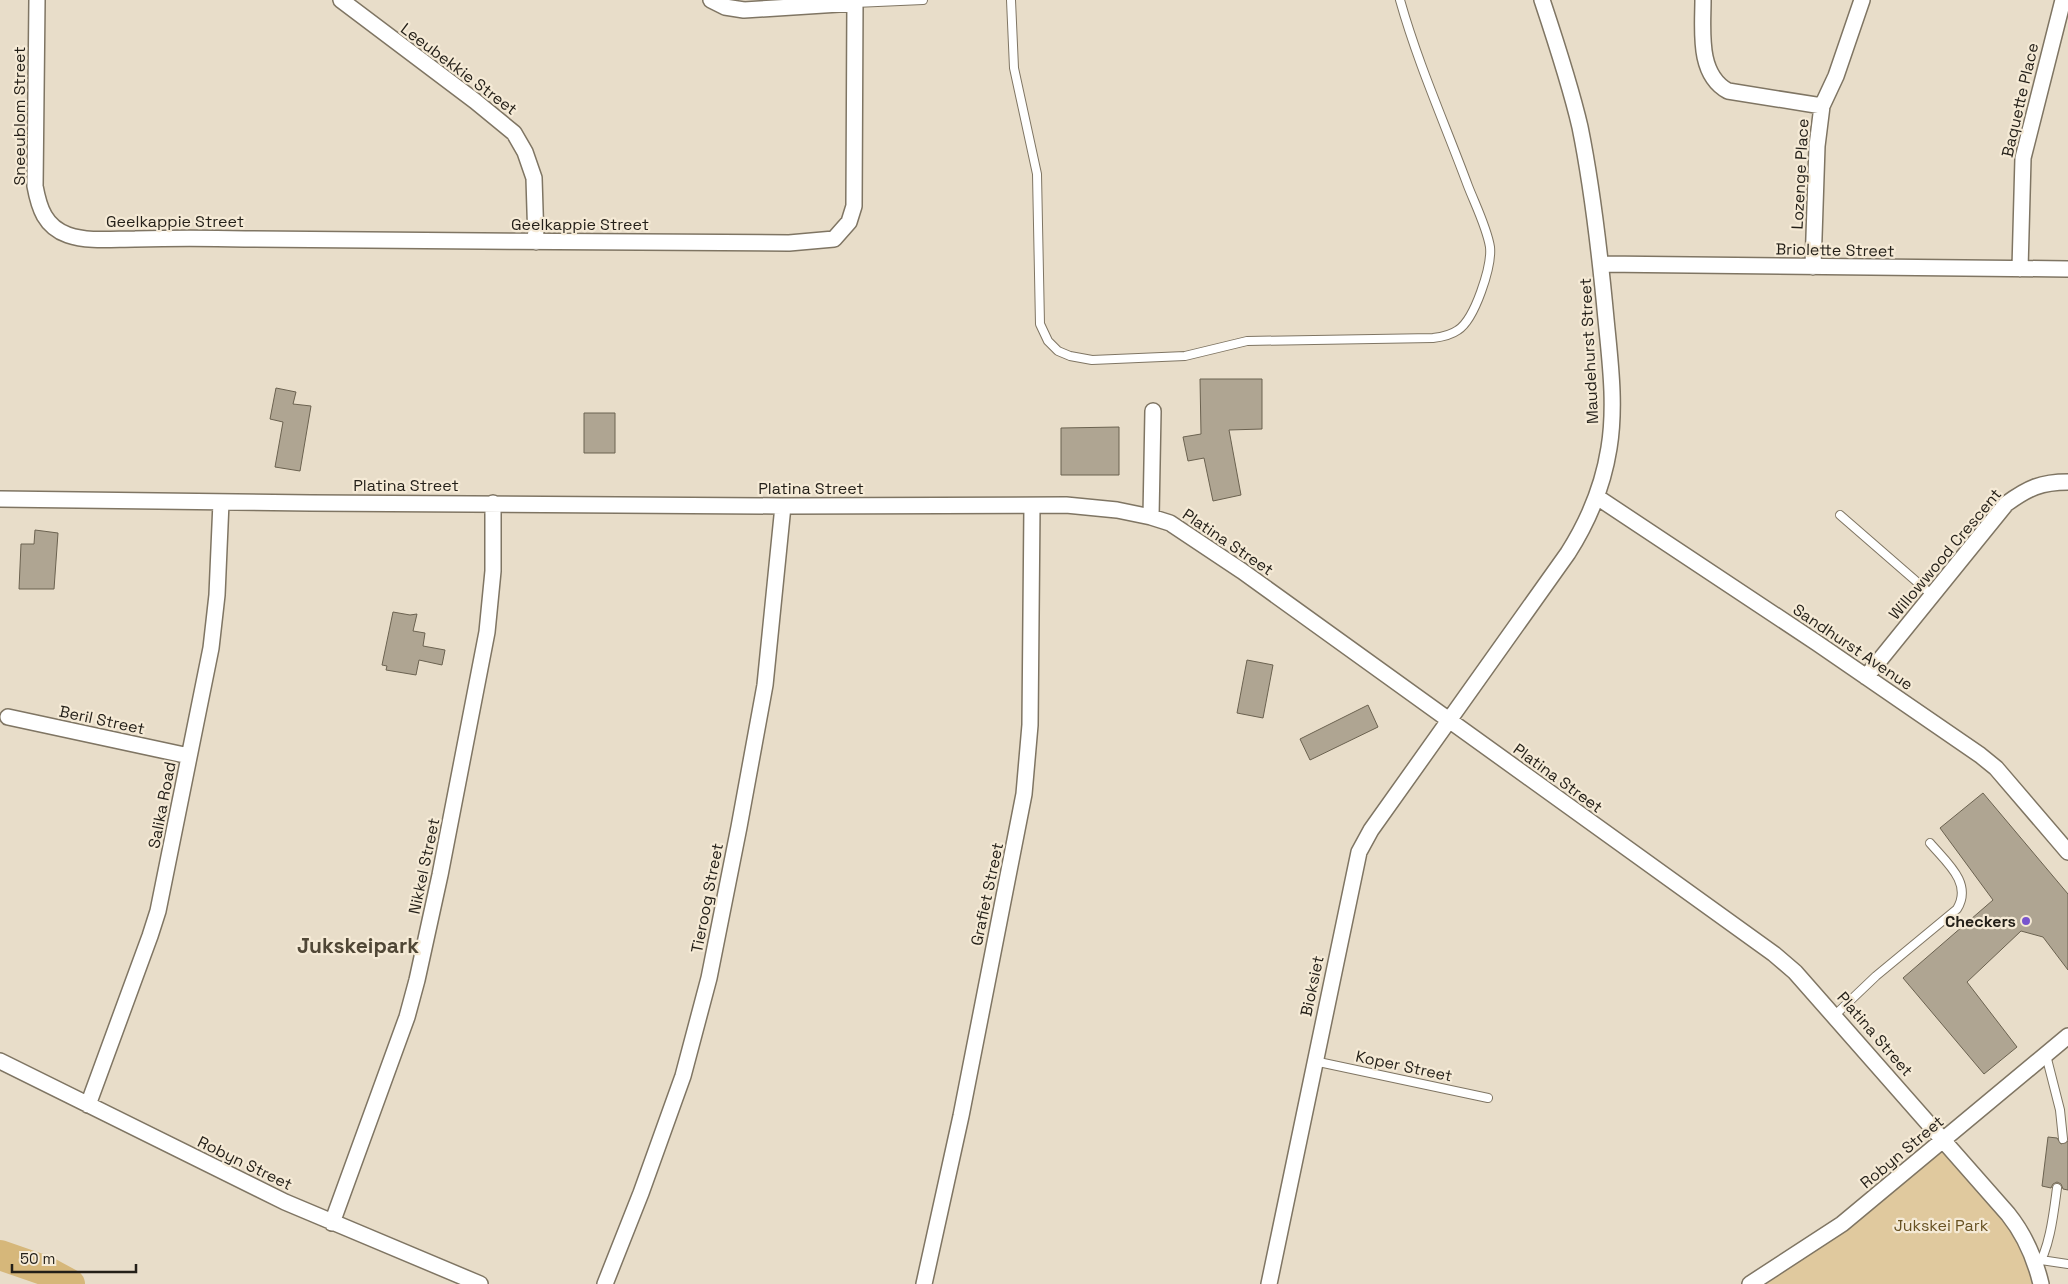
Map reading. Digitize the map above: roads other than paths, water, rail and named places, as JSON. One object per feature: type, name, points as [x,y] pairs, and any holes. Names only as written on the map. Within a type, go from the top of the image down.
[{"type":"street","name":"Sneeublom Street","points":[[37,0],[35,186],[38,204],[50,225],[68,235],[81,238]]},
{"type":"street","name":"Leeubekkie Street","points":[[341,0],[475,101],[514,133],[525,152],[534,178],[536,242]]},
{"type":"street","points":[[711,0],[726,7],[744,10],[855,2]]},
{"type":"street","name":"Maudehurst Street","points":[[1448,720],[1568,553],[1582,530],[1597,497],[1610,447],[1612,411],[1602,264],[1592,196],[1572,96],[1542,0]]},
{"type":"street","points":[[1703,0],[1706,63],[1716,83],[1728,90],[1822,106]]},
{"type":"street","name":"Lozenge Place","points":[[1813,267],[1817,146],[1822,106],[1840,66],[1862,0]]},
{"type":"street","name":"Baquette Place","points":[[2020,269],[2023,158],[2063,0]]},
{"type":"street","name":"Geelkappie Street","points":[[81,238],[789,243],[807,243],[834,239],[849,222],[854,206],[855,2]]},
{"type":"street","name":"Briolette Street","points":[[1602,264],[2068,269]]},
{"type":"street","points":[[1151,517],[1153,411]]},
{"type":"street","name":"Willowwood Crescent","points":[[1866,677],[2006,504],[2034,486],[2068,482]]},
{"type":"street","name":"Sandhurst Avenue","points":[[1597,497],[1975,751],[1996,768],[2068,852]]},
{"type":"street","name":"Platina Street","points":[[0,498],[220,502],[783,506],[1066,505],[1117,510],[1170,523],[1242,571],[1774,954],[1795,972],[1835,1015],[2012,1218],[2039,1263],[2041,1284]]},
{"type":"street","name":"Salika Road","points":[[88,1104],[136,977],[158,911],[211,648],[215,619],[220,502]]},
{"type":"street","name":"Nikkel Street","points":[[332,1223],[407,1017],[417,980],[440,875],[487,632],[493,571],[493,503]]},
{"type":"street","name":"Tieroog Street","points":[[605,1284],[641,1193],[683,1076],[709,978],[765,685],[783,506]]},
{"type":"street","name":"Grafiet Street","points":[[924,1284],[961,1116],[1024,794],[1030,725],[1032,506]]},
{"type":"street","name":"Beril Street","points":[[8,717],[189,756]]},
{"type":"street","name":"Bioksiet","points":[[1269,1284],[1359,852],[1371,830],[1448,720]]},
{"type":"street","name":"Robyn Street","points":[[1750,1284],[1842,1224],[2068,1036]]},
{"type":"street","name":"Robyn Street","points":[[0,1061],[237,1180],[332,1223],[480,1284]]},
{"type":"lane","points":[[855,2],[922,0]]},
{"type":"lane","points":[[1011,0],[1014,68],[1037,174],[1040,324],[1048,341],[1058,351],[1070,356],[1092,360],[1185,356],[1248,341],[1433,338],[1452,333],[1465,324],[1486,274],[1489,261],[1489,242],[1458,157],[1423,74],[1400,0]]},
{"type":"lane","points":[[1840,515],[1932,595]]},
{"type":"lane","points":[[1835,1015],[1876,976],[1957,909],[1962,900],[1963,890],[1959,879],[1930,843]]},
{"type":"lane","points":[[2046,1055],[2060,1110],[2063,1139]]},
{"type":"lane","name":"Koper Street","points":[[1314,1061],[1488,1098]]},
{"type":"lane","points":[[2057,1188],[2049,1232],[2039,1263],[2068,1264]]},
{"type":"waterway","points":[[0,1255],[46,1271],[70,1284]]},
{"type":"place","name":"Checkers","points":[[2026,921]]},
{"type":"district","name":"Jukskeipark","points":[[358,945]]},
{"type":"park label","name":"Jukskei Park","points":[[1941,1225]]}]
